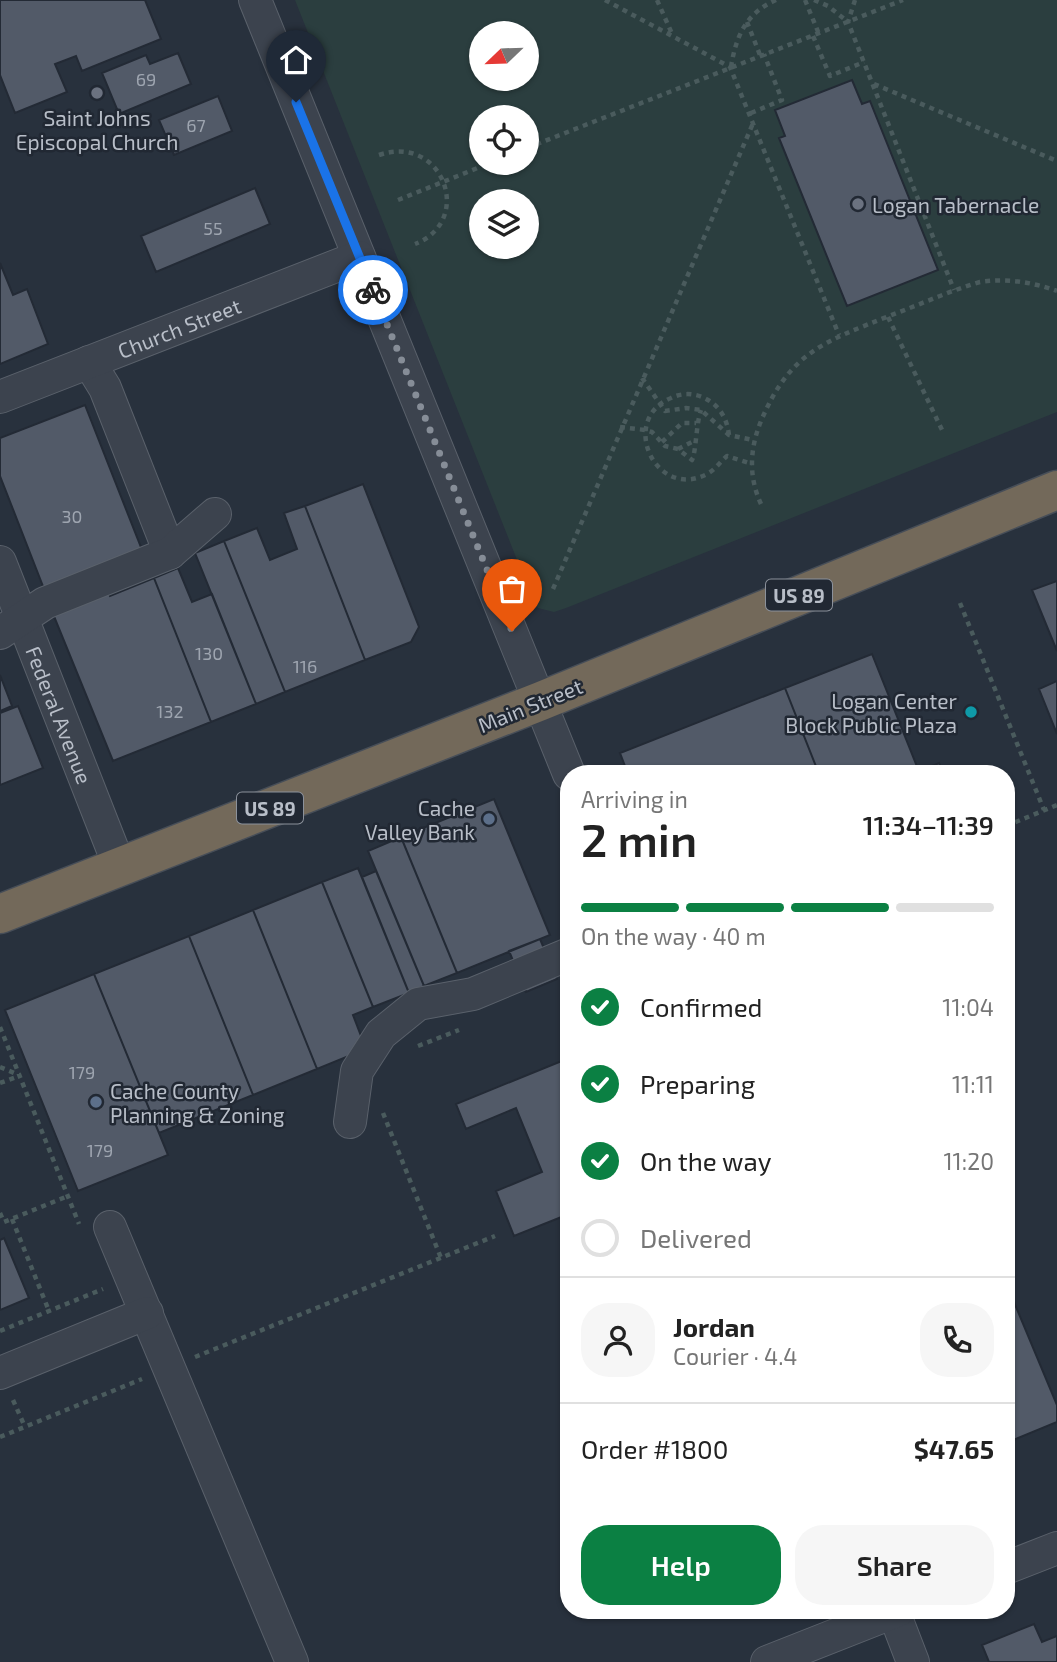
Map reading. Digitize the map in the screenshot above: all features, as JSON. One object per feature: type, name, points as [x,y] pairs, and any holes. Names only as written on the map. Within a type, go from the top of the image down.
[{"type":"highway","name":"Main Street","points":[[0,914],[541,701],[1057,490]]},
{"type":"street","points":[[254,0],[566,765]]},
{"type":"street","name":"Church Street","points":[[0,397],[359,257]]},
{"type":"street","points":[[89,362],[105,388],[170,553]]},
{"type":"street","points":[[11,626],[45,603],[170,553],[215,514]]},
{"type":"street","name":"Federal Avenue","points":[[0,562],[11,626],[120,868]]},
{"type":"street","points":[[350,1122],[357,1071],[381,1034],[418,1004],[473,994],[560,958]]},
{"type":"street","points":[[96,1229],[147,1313],[292,1662]]},
{"type":"street","points":[[0,1373],[147,1313]]},
{"type":"street","points":[[1015,1564],[1057,1548]]},
{"type":"street","points":[[768,1662],[875,1619]]},
{"type":"street","points":[[898,1619],[913,1662]]},
{"type":"path","points":[[605,0],[730,67]]},
{"type":"path","points":[[657,0],[673,37]]},
{"type":"path","points":[[805,0],[830,76],[864,62]]},
{"type":"path","points":[[814,0],[828,5],[848,22],[954,290]]},
{"type":"path","points":[[848,22],[855,0]]},
{"type":"path","points":[[539,143],[904,0]]},
{"type":"path","points":[[774,1],[747,22],[735,42],[730,67],[751,113],[839,335]]},
{"type":"path","points":[[747,22],[782,100],[751,113]]},
{"type":"path","points":[[873,84],[1057,160]]},
{"type":"path","points":[[553,589],[754,121]]},
{"type":"path","points":[[379,155],[397,151],[421,156],[436,168],[444,181],[447,197],[443,219],[430,236],[415,244]]},
{"type":"path","points":[[398,200],[469,171]]},
{"type":"path","points":[[761,504],[753,480],[753,440],[770,400],[801,359],[839,335],[980,282],[1006,280],[1036,284],[1057,291]]},
{"type":"path","points":[[888,317],[943,432]]},
{"type":"path","points":[[642,377],[660,404],[668,411],[686,408],[701,410],[729,435],[753,440]]},
{"type":"path","points":[[729,435],[721,411],[701,397],[680,395],[660,404],[651,415],[645,430],[648,453],[659,468],[673,476],[686,479],[700,477],[712,471],[727,456],[752,464]]},
{"type":"path","points":[[621,428],[645,430],[669,448],[678,449],[692,460],[696,451],[696,423],[701,410]]},
{"type":"path","points":[[662,442],[676,426],[696,423]]},
{"type":"path","points":[[678,449],[694,441]]},
{"type":"path","points":[[960,603],[1044,810]]},
{"type":"path","points":[[1015,822],[1057,805]]},
{"type":"path","points":[[0,1027],[68,1196],[96,1229]]},
{"type":"path","points":[[416,1047],[467,1027]]},
{"type":"path","points":[[0,1067],[19,1076]]},
{"type":"path","points":[[0,1083],[19,1076]]},
{"type":"path","points":[[381,1109],[441,1258]]},
{"type":"path","points":[[0,1213],[4,1222],[68,1196]]},
{"type":"path","points":[[12,1219],[49,1311]]},
{"type":"path","points":[[0,1437],[495,1236]]},
{"type":"path","points":[[0,1331],[105,1289],[100,1277]]},
{"type":"shaded area","points":[[295,0],[1057,0],[1057,412],[566,608],[554,612],[538,608]]},
{"type":"building","points":[[0,0],[145,0],[161,39],[82,71],[76,56],[55,64],[67,92],[15,113],[0,75]]},
{"type":"building","points":[[178,53],[191,84],[119,114],[102,73],[146,55],[150,64]]},
{"type":"building","name":"Logan Tabernacle","points":[[852,80],[862,104],[870,101],[938,270],[847,306],[779,138],[785,136],[775,110]]},
{"type":"building","points":[[218,96],[232,131],[174,155],[159,120]]},
{"type":"building","points":[[255,188],[270,224],[156,272],[141,236]]},
{"type":"building","points":[[0,263],[13,295],[27,289],[48,344],[0,364]]},
{"type":"building","points":[[85,405],[144,555],[46,594],[0,476],[0,438]]},
{"type":"building","points":[[363,484],[419,627],[411,642],[365,660],[305,506]]},
{"type":"building","points":[[305,506],[365,660],[285,692],[224,541],[257,528],[270,560],[297,549],[284,513]]},
{"type":"building","points":[[224,541],[285,692],[256,704],[195,553]]},
{"type":"building","points":[[178,568],[192,602],[212,594],[256,704],[211,722],[154,578]]},
{"type":"building","points":[[154,578],[211,722],[113,761],[51,609],[106,587],[110,596]]},
{"type":"building","points":[[1057,581],[1057,651],[1032,590]]},
{"type":"building","points":[[872,654],[916,765],[815,765],[785,688]]},
{"type":"building","points":[[0,675],[12,706],[0,711]]},
{"type":"building","points":[[1057,681],[1057,734],[1039,689]]},
{"type":"building","points":[[785,688],[815,765],[625,765],[620,753]]},
{"type":"building","points":[[18,706],[43,768],[0,785],[0,713]]},
{"type":"building","points":[[494,799],[550,935],[457,973],[401,837]]},
{"type":"building","points":[[401,837],[457,973],[424,986],[368,851]]},
{"type":"building","points":[[358,868],[409,993],[373,1007],[322,882]]},
{"type":"building","points":[[376,871],[424,986],[409,993],[362,877]]},
{"type":"building","points":[[322,882],[373,1007],[353,1015],[366,1049],[317,1069],[253,910]]},
{"type":"building","points":[[253,910],[317,1069],[253,1095],[189,936]]},
{"type":"building","points":[[189,936],[253,1095],[159,1133],[94,974]]},
{"type":"building","points":[[540,939],[557,979],[526,992],[509,951]]},
{"type":"building","points":[[94,974],[168,1155],[78,1191],[5,1010]]},
{"type":"building","points":[[560,1062],[560,1218],[514,1236],[496,1191],[542,1172],[516,1108],[466,1129],[456,1104]]},
{"type":"building","points":[[4,1238],[29,1298],[0,1310],[0,1240]]},
{"type":"building","points":[[1015,1305],[1057,1405],[1057,1422],[1015,1439]]},
{"type":"building","points":[[1034,1624],[1042,1642],[1057,1636],[1057,1662],[989,1662],[982,1645]]},
{"type":"way so far","points":[[373,290],[512,631]]},
{"type":"place","name":"Saint Johns Episcopal Church","points":[[97,93]]},
{"type":"place","name":"Logan Tabernacle","points":[[858,204]]},
{"type":"place","name":"Logan Center Block Public Plaza","points":[[971,712]]},
{"type":"place","name":"Cache Valley Bank","points":[[489,819]]},
{"type":"place","name":"Cache County Planning & Zoning","points":[[96,1102]]},
{"type":"route","points":[[296,102],[373,290]]}]
